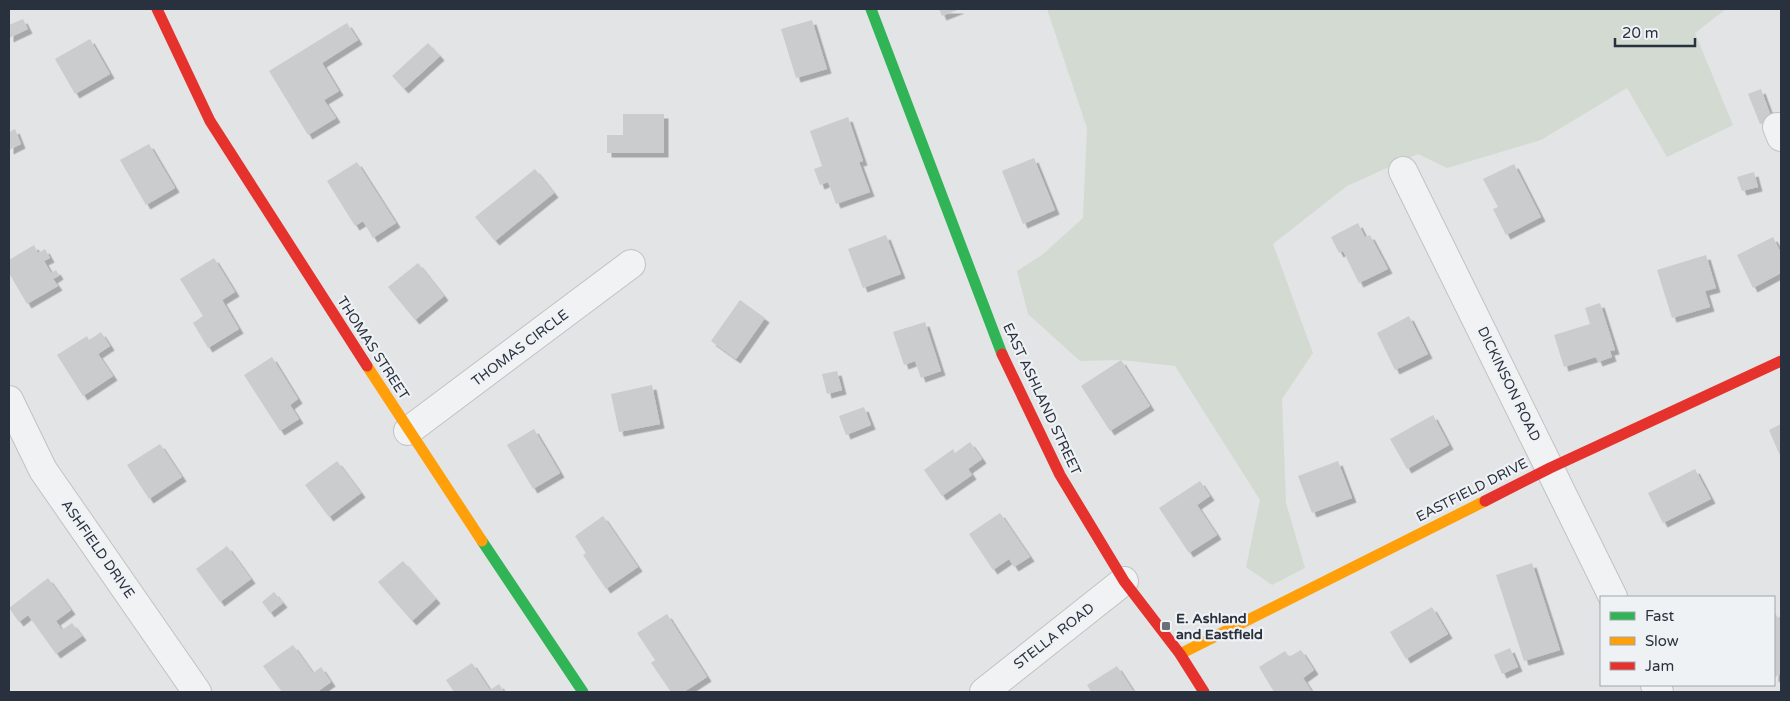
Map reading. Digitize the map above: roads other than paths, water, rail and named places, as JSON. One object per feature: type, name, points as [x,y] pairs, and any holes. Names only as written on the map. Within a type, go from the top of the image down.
[{"type":"street","name":"THOMAS STREET","points":[[157,9],[210,122],[408,431],[583,692]]},
{"type":"street","name":"EAST ASHLAND STREET","points":[[871,9],[1004,359],[1060,475],[1124,581],[1180,654],[1204,692]]},
{"type":"street","name":"DICKINSON ROAD","points":[[1402,171],[1613,596]]},
{"type":"street","name":"THOMAS CIRCLE","points":[[408,431],[631,264]]},
{"type":"street","name":"EASTFIELD DRIVE","points":[[1180,654],[1550,468],[1781,361]]},
{"type":"street","name":"ASHFIELD DRIVE","points":[[9,400],[42,470],[198,692]]},
{"type":"street","name":"STELLA ROAD","points":[[984,692],[1124,581]]},
{"type":"place","name":"E. Ashland and Eastfield","points":[[1166,626]]}]
